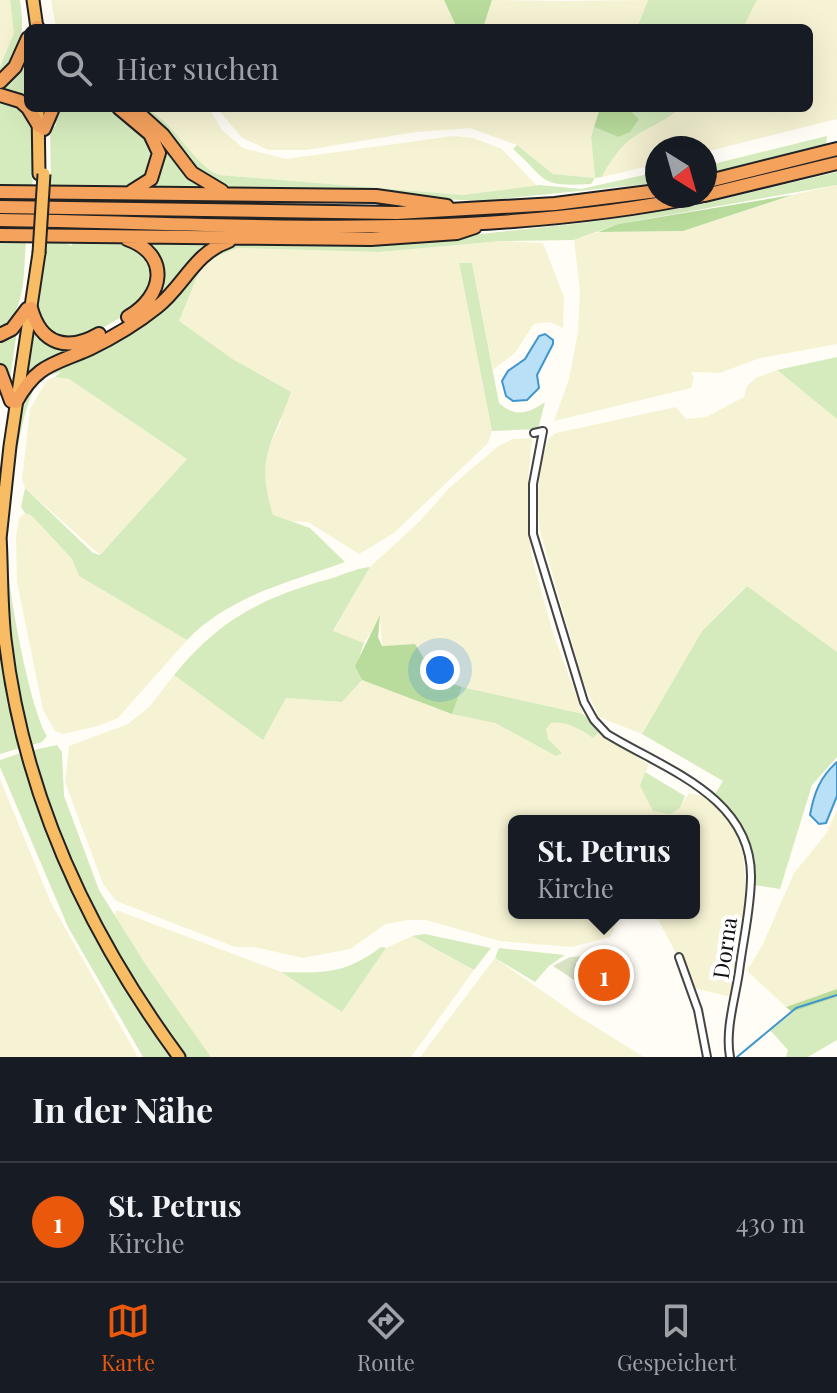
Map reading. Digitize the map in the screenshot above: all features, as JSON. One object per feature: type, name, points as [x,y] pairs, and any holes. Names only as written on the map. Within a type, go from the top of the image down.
[{"type":"highway","points":[[26,0],[29,24]]},
{"type":"highway","points":[[33,0],[37,24]]},
{"type":"highway","points":[[0,82],[15,67],[24,47]]},
{"type":"highway","points":[[0,95],[24,104]]},
{"type":"highway","points":[[31,112],[42,128]]},
{"type":"highway","points":[[0,500],[36,253],[42,174],[41,112]]},
{"type":"highway","points":[[42,128],[51,112]]},
{"type":"highway","points":[[124,112],[150,134],[159,153],[151,179],[124,194]]},
{"type":"highway","points":[[137,112],[163,135],[200,180],[233,195]]},
{"type":"highway","points":[[717,179],[837,149]]},
{"type":"highway","points":[[717,192],[837,163]]},
{"type":"highway","points":[[0,192],[376,196],[427,201],[461,210]]},
{"type":"highway","points":[[0,207],[397,213],[555,204],[645,193]]},
{"type":"highway","points":[[0,220],[297,224],[493,221],[583,214],[645,205]]},
{"type":"highway","points":[[0,235],[427,237],[457,233],[493,221]]},
{"type":"highway","points":[[29,309],[44,335],[69,346],[91,339],[139,311],[154,294],[157,269],[144,247],[120,236]]},
{"type":"highway","points":[[179,1057],[145,1010],[96,929],[66,867],[42,804],[13,694],[3,611],[0,537],[14,401],[25,386],[43,368],[89,349],[146,316],[171,295],[207,252],[241,238]]},
{"type":"highway","points":[[0,335],[12,329],[29,309]]},
{"type":"highway","points":[[0,371],[14,401]]},
{"type":"street","name":"Dorna","points":[[534,433],[543,431],[533,484],[535,546],[584,702],[607,734],[718,802],[746,843],[751,885],[732,1018],[730,1057]]},
{"type":"street","name":"Dorna","points":[[679,957],[698,1010],[707,1057]]},
{"type":"shaded area","points":[[0,0],[10,0],[15,33],[0,67]]},
{"type":"shaded area","points":[[51,0],[444,0],[455,24],[55,24]]},
{"type":"shaded area","points":[[492,0],[648,0],[639,24],[484,24]]},
{"type":"shaded area","points":[[757,0],[837,0],[837,119],[717,149],[717,136],[645,136],[645,167],[602,177],[618,148],[640,130],[674,112],[813,112],[813,24],[745,24]]},
{"type":"shaded area","points":[[150,112],[211,112],[222,130],[243,148],[286,159],[453,136],[473,138],[502,149],[537,186],[463,195],[220,175],[199,163]]},
{"type":"shaded area","points":[[220,112],[599,112],[591,137],[595,178],[553,174],[517,145],[470,128],[416,132],[306,150],[268,150],[241,137]]},
{"type":"shaded area","points":[[837,185],[837,344],[760,358],[720,373],[691,372],[694,378],[691,388],[554,421],[569,379],[578,332],[580,291],[574,240],[598,232],[683,231],[792,195]]},
{"type":"shaded area","points":[[503,241],[543,243],[564,297],[563,328],[550,322],[534,324],[515,353],[493,370],[472,263],[459,264],[492,431],[488,443],[394,533],[359,554],[308,522],[282,521],[273,515],[264,486],[264,458],[281,421],[234,360],[178,321],[199,272],[211,258],[238,248],[379,252]]},
{"type":"shaded area","points":[[777,370],[837,419],[837,652],[746,586],[702,631],[642,734],[599,717],[584,684],[540,531],[537,500],[542,460],[549,438],[556,433],[676,407],[686,419],[706,417],[744,397],[747,386],[756,378]]},
{"type":"shaded area","points":[[55,377],[69,379],[187,459],[100,555],[25,488],[22,479],[30,409],[47,380]]},
{"type":"shaded area","points":[[532,438],[528,481],[531,554],[553,633],[583,714],[444,683],[426,666],[415,644],[382,646],[380,617],[364,643],[333,632],[370,567],[420,521],[448,489],[497,447],[513,439]]},
{"type":"shaded area","points":[[25,513],[32,516],[72,559],[79,576],[187,640],[118,718],[98,726],[63,734],[55,731],[43,710],[17,582],[16,536],[19,519]]},
{"type":"shaded area","points":[[174,675],[263,740],[286,698],[342,702],[362,680],[404,693],[432,707],[495,723],[556,756],[547,738],[546,729],[551,723],[561,722],[576,727],[593,738],[600,731],[649,765],[642,779],[680,807],[689,793],[703,796],[728,819],[736,834],[743,854],[746,891],[730,997],[694,988],[657,919],[700,919],[700,815],[508,815],[508,919],[619,919],[610,937],[572,947],[500,941],[426,920],[408,920],[386,924],[350,949],[303,958],[254,947],[235,947],[116,901],[103,884],[65,782],[69,746],[128,724],[150,706]]},
{"type":"shaded area","points":[[0,779],[51,903],[138,1057],[0,1057]]},
{"type":"shaded area","points":[[837,809],[837,989],[786,1007],[747,971],[763,944],[794,873],[826,834]]},
{"type":"shaded area","points":[[116,910],[281,972],[342,1012],[386,948],[412,936],[474,970],[411,1057],[211,1057],[146,965],[115,916]]},
{"type":"shaded area","points":[[495,958],[581,1018],[644,1057],[420,1057]]},
{"type":"green space","points":[[10,0],[20,0],[22,33],[13,60],[0,78],[0,67],[14,33]]},
{"type":"green space","points":[[444,0],[492,0],[484,24],[455,24]]},
{"type":"green space","points":[[648,0],[757,0],[745,24],[639,24]]},
{"type":"green space","points":[[24,52],[24,102],[0,93],[0,85]]},
{"type":"green space","points":[[0,98],[24,109],[34,133],[35,147],[32,187],[0,187]]},
{"type":"green space","points":[[56,112],[116,112],[123,115],[154,146],[149,177],[128,188],[51,186],[50,128],[56,126],[55,121],[50,121]]},
{"type":"green space","points":[[131,112],[209,189],[148,188],[162,161]]},
{"type":"green space","points":[[141,112],[151,112],[159,117],[198,160],[220,175],[463,195],[540,185],[581,189],[645,175],[645,184],[480,201],[223,188],[203,179]]},
{"type":"green space","points":[[599,112],[632,112],[639,119],[630,132],[618,137],[594,127]]},
{"type":"green space","points":[[632,112],[675,112],[628,141],[602,177],[595,178],[591,137],[594,127],[618,137],[639,119]]},
{"type":"green space","points":[[827,136],[826,145],[717,172],[717,163]]},
{"type":"green space","points":[[517,145],[553,174],[595,178],[591,184],[552,182],[513,149]]},
{"type":"green space","points":[[837,172],[837,185],[717,206],[717,200]]},
{"type":"green space","points":[[792,195],[683,231],[598,232],[618,224]]},
{"type":"green space","points":[[682,208],[708,208],[618,224],[574,240],[502,241],[379,252],[238,248],[211,258],[199,272],[179,321],[234,360],[291,392],[272,439],[266,464],[273,515],[310,528],[345,562],[241,601],[187,640],[79,576],[72,559],[21,507],[25,488],[93,553],[100,555],[187,459],[69,379],[55,377],[61,372],[39,382],[25,414],[20,438],[7,556],[21,649],[40,722],[47,736],[42,742],[28,746],[9,644],[5,545],[16,436],[24,397],[36,378],[142,322],[203,258],[231,245],[427,240],[590,222]]},
{"type":"green space","points":[[46,240],[65,242],[71,246],[74,241],[124,243],[142,254],[155,278],[139,307],[83,339],[53,338],[37,316]]},
{"type":"green space","points":[[169,240],[171,243],[221,242],[156,306],[24,382],[34,324],[36,330],[86,345],[137,315],[160,289],[142,243]]},
{"type":"green space","points":[[0,242],[26,242],[19,301],[9,321],[0,329]]},
{"type":"green space","points":[[459,263],[472,263],[499,403],[510,410],[522,412],[545,402],[538,429],[492,431]]},
{"type":"green space","points":[[17,331],[9,385],[0,365],[0,341]]},
{"type":"green space","points":[[837,357],[837,419],[777,370]]},
{"type":"green space","points":[[370,567],[333,631],[364,643],[356,666],[362,680],[342,702],[286,698],[263,740],[174,675],[225,625],[262,603]]},
{"type":"green space","points":[[747,586],[837,652],[837,757],[812,785],[780,889],[754,885],[745,835],[733,814],[715,794],[723,781],[642,734],[702,631]]},
{"type":"green space","points":[[380,615],[378,637],[382,646],[415,644],[436,678],[462,687],[452,714],[362,680],[355,666]]},
{"type":"green space","points":[[0,632],[5,679],[20,748],[0,754]]},
{"type":"green space","points":[[462,687],[583,714],[600,731],[593,738],[568,724],[551,723],[546,729],[548,739],[562,753],[556,756],[495,723],[452,714]]},
{"type":"green space","points":[[57,745],[62,752],[64,796],[99,890],[146,965],[211,1057],[183,1057],[145,1005],[67,862],[29,751]]},
{"type":"green space","points":[[21,753],[49,835],[83,912],[124,986],[172,1057],[143,1057],[68,927],[0,767],[0,760]]},
{"type":"green space","points":[[645,772],[685,796],[680,808],[670,814],[653,811],[640,786]]},
{"type":"green space","points":[[425,934],[491,948],[474,970],[412,936]]},
{"type":"green space","points":[[381,947],[386,948],[342,1012],[281,972],[334,970],[356,962]]},
{"type":"green space","points":[[499,948],[565,955],[549,966],[535,982],[495,958]]},
{"type":"green space","points":[[570,957],[610,959],[607,966],[597,971],[599,977],[591,991],[553,966]]},
{"type":"green space","points":[[837,989],[837,997],[792,1012],[786,1007]]},
{"type":"green space","points":[[837,997],[837,1040],[808,1057],[786,1057],[788,1050],[769,1029],[792,1012]]},
{"type":"water","points":[[545,334],[553,340],[553,344],[537,375],[539,388],[527,400],[513,401],[506,396],[502,381],[508,371],[525,359],[539,336]]},
{"type":"water","points":[[837,762],[837,796],[826,823],[819,824],[810,815],[814,800],[822,780]]},
{"type":"waterway","points":[[737,1057],[796,1008],[837,995]]},
{"type":"place","name":"St. Petrus","points":[[604,975]]}]
